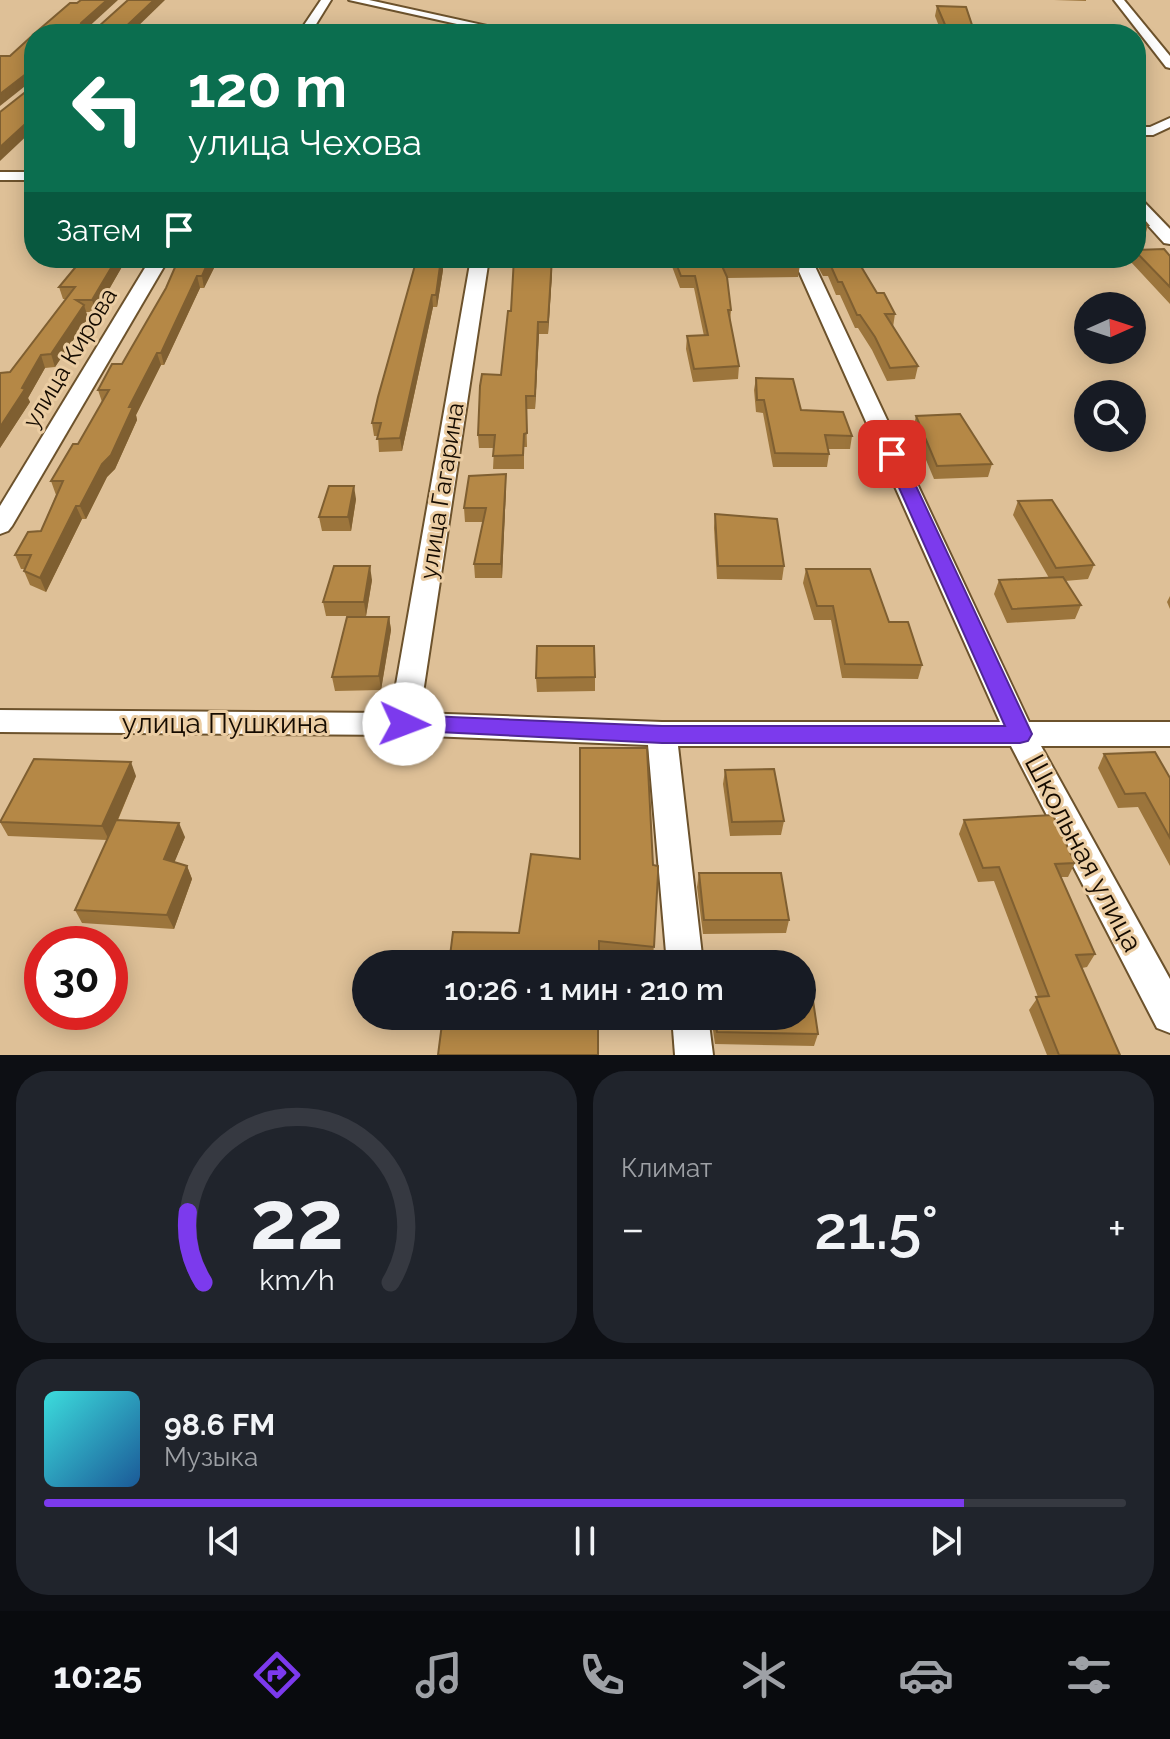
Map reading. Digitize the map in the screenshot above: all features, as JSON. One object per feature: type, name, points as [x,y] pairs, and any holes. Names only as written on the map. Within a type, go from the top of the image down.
[{"type":"street","points":[[310,24],[326,0]]},
{"type":"street","points":[[354,0],[470,24]]},
{"type":"street","points":[[1119,0],[1138,24]]},
{"type":"street","points":[[1146,34],[1170,64]]},
{"type":"street","points":[[1146,132],[1170,122]]},
{"type":"street","points":[[1146,135],[1170,139]]},
{"type":"street","points":[[0,176],[24,176]]},
{"type":"street","points":[[1146,214],[1170,239]]},
{"type":"street","name":"улица Кирова","points":[[0,526],[154,268]]},
{"type":"street","name":"улица Гагарина","points":[[404,724],[478,268]]},
{"type":"street","name":"Школьная улица","points":[[807,268],[1020,734],[1170,1015]]},
{"type":"street","name":"улица Пушкина","points":[[0,721],[404,724],[662,734],[1170,734]]},
{"type":"street","points":[[662,734],[684,950]]},
{"type":"street","points":[[691,1030],[694,1055]]},
{"type":"building","points":[[81,0],[107,0],[81,24],[46,24],[70,3]]},
{"type":"building","points":[[128,0],[154,0],[129,24],[101,24]]},
{"type":"building","points":[[937,6],[966,7],[972,24],[945,24]]},
{"type":"building","points":[[24,43],[24,75],[0,94],[0,56],[10,56]]},
{"type":"building","points":[[24,93],[24,125],[0,147],[0,112]]},
{"type":"building","points":[[1164,249],[1170,256],[1170,287],[1146,262],[1146,250]]},
{"type":"building","points":[[75,268],[111,268],[92,300],[76,300],[84,305],[51,354],[41,355],[22,388],[25,389],[0,427],[0,373],[10,372],[75,287],[59,287]]},
{"type":"building","points":[[175,268],[206,268],[202,276],[197,276],[161,353],[157,353],[129,407],[133,407],[111,455],[102,464],[80,506],[76,506],[40,578],[24,571],[31,555],[15,555],[28,532],[41,531],[63,481],[51,481],[73,444],[78,444],[109,390],[98,390],[112,364],[122,364]]},
{"type":"building","points":[[414,268],[440,268],[436,295],[432,295],[400,438],[377,439],[381,423],[372,423]]},
{"type":"building","points":[[513,268],[551,268],[548,322],[538,322],[535,396],[526,396],[527,433],[524,434],[523,455],[493,456],[495,435],[478,435],[480,386],[482,374],[501,375],[508,311],[511,311]]},
{"type":"building","points":[[678,268],[723,268],[727,277],[731,310],[728,310],[739,366],[694,369],[687,336],[708,335],[695,276],[681,276]]},
{"type":"building","points":[[832,268],[862,268],[877,293],[884,293],[895,314],[885,314],[918,366],[890,368],[875,337],[857,315],[842,282],[838,282]]},
{"type":"building","points":[[756,378],[793,379],[801,410],[843,412],[852,436],[825,435],[829,454],[775,453],[764,400],[757,400]]},
{"type":"building","points":[[960,414],[992,464],[937,466],[916,416]]},
{"type":"building","points":[[506,474],[501,564],[474,564],[486,508],[464,508],[469,476]]},
{"type":"building","points":[[329,486],[354,486],[348,517],[319,517]]},
{"type":"building","points":[[1052,500],[1094,565],[1056,568],[1018,501]]},
{"type":"building","points":[[715,514],[777,519],[784,566],[718,566]]},
{"type":"building","points":[[334,566],[370,566],[364,602],[323,602]]},
{"type":"building","points":[[806,569],[870,569],[889,622],[908,622],[922,665],[845,664],[833,606],[817,606]]},
{"type":"building","points":[[1063,577],[1081,605],[1012,609],[999,580]]},
{"type":"building","points":[[347,617],[389,617],[379,676],[332,677]]},
{"type":"building","points":[[537,646],[594,646],[595,677],[536,678]]},
{"type":"building","points":[[580,748],[647,748],[653,865],[658,866],[654,947],[599,941],[599,950],[451,950],[453,932],[519,933],[531,854],[580,859]]},
{"type":"building","points":[[1155,752],[1170,778],[1170,838],[1145,793],[1125,794],[1104,754]]},
{"type":"building","points":[[34,759],[131,762],[102,826],[0,822]]},
{"type":"building","points":[[774,769],[784,821],[732,822],[725,770]]},
{"type":"building","points":[[1053,815],[1075,863],[1055,864],[1095,954],[1076,955],[1120,1055],[1059,1055],[1036,997],[1049,996],[999,867],[983,868],[964,820]]},
{"type":"building","points":[[116,820],[179,823],[164,859],[187,866],[167,915],[75,910]]},
{"type":"building","points":[[699,873],[781,873],[789,920],[704,920]]},
{"type":"building","points":[[816,1021],[818,1034],[717,1032],[816,1030]]},
{"type":"building","points":[[441,1030],[598,1030],[598,1055],[438,1055]]},
{"type":"route","points":[[404,724],[662,734],[1020,734],[892,454]]}]
